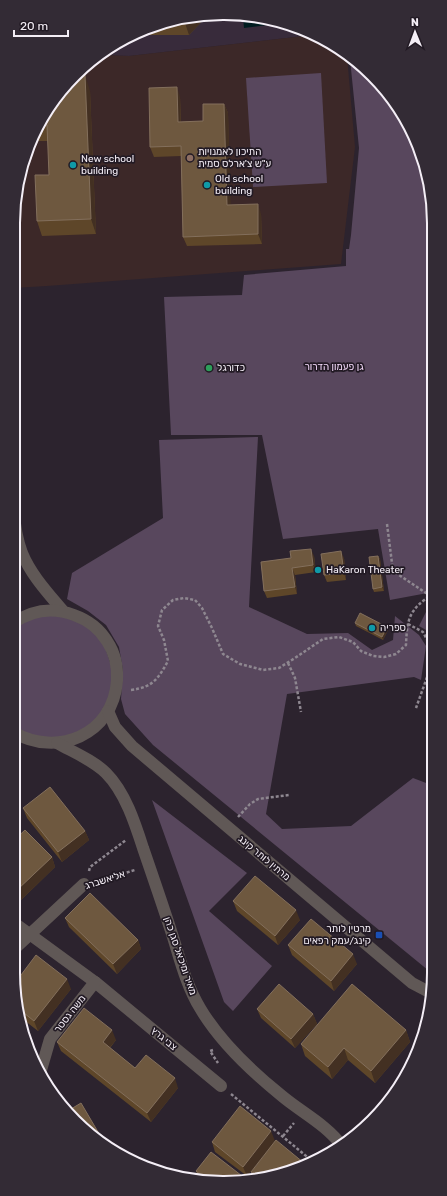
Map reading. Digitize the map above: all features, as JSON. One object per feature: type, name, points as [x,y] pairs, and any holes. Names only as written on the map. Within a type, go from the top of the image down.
[{"type":"street","points":[[20,546],[22,553],[38,580],[63,611]]},
{"type":"street","points":[[20,618],[42,610],[63,611],[83,618],[100,632],[112,650],[118,671],[116,692],[108,711],[95,727],[77,738],[57,743],[42,743],[20,736]]},
{"type":"street","name":"מרתין לותר קינג","points":[[108,711],[115,727],[122,737],[412,983],[426,991]]},
{"type":"street","name":"מאיר ומיכאל סגן כהן","points":[[57,743],[96,765],[106,773],[116,785],[138,831],[191,993],[210,1024],[225,1043],[244,1062],[282,1096],[330,1132],[338,1141]]},
{"type":"street","name":"אליאשברג","points":[[20,944],[84,884]]},
{"type":"street","name":"צבי גרץ","points":[[20,927],[95,982],[221,1086]]},
{"type":"street","name":"משה גסטר","points":[[42,1065],[50,1039],[95,982]]},
{"type":"path","points":[[386,524],[393,571],[427,593]]},
{"type":"path","points":[[116,692],[137,690],[152,684],[160,675],[168,661],[164,640],[158,626],[162,610],[173,600],[184,598],[195,600],[202,608],[223,654],[240,664],[262,670],[279,668],[323,639],[339,637],[353,642],[362,651],[373,656],[384,657],[396,654],[406,645],[408,624],[413,610],[427,598]]},
{"type":"path","points":[[408,624],[423,632],[427,640]]},
{"type":"path","points":[[288,663],[295,678],[301,712]]},
{"type":"path","points":[[416,708],[427,677]]},
{"type":"path","points":[[229,828],[250,804],[258,800],[289,795]]},
{"type":"path","points":[[84,884],[90,867],[117,846]]},
{"type":"path","name":"אליאשברג","points":[[84,884],[149,866]]},
{"type":"path","points":[[210,1051],[220,1064]]},
{"type":"path","points":[[221,1086],[308,1158]]},
{"type":"shaded area","points":[[210,20],[237,20],[263,24],[303,36],[129,56],[108,55],[146,35],[171,27]]},
{"type":"shaded area","points":[[243,21],[268,25],[244,28]]},
{"type":"shaded area","name":"התיכון לאמנויות ע\"ש צ'ארלס סמית","points":[[303,36],[337,54],[348,62],[355,147],[341,264],[20,288],[20,210],[27,171],[41,133],[54,110],[71,89],[89,71],[108,55],[129,56]]},
{"type":"green space","name":"גן פעמון הדרור","points":[[351,65],[376,89],[385,100],[393,110],[406,133],[420,171],[427,210],[427,593],[390,600],[378,529],[283,539],[262,435],[171,435],[164,297],[242,295],[244,275],[346,266],[346,249],[349,249],[351,235],[359,148]]},
{"type":"green space","points":[[321,73],[327,183],[253,187],[246,78]]},
{"type":"green space","points":[[258,437],[249,607],[307,634],[348,633],[372,650],[393,640],[395,616],[419,635],[426,646],[421,680],[414,677],[287,694],[266,814],[282,829],[351,826],[413,778],[427,783],[427,969],[153,745],[125,714],[121,699],[123,670],[119,647],[106,625],[88,611],[67,599],[72,573],[163,518],[159,440]]},
{"type":"green space","points":[[427,610],[427,632],[419,626]]},
{"type":"green space","points":[[63,613],[101,635],[116,680],[103,716],[78,735],[43,741],[20,731],[20,622],[35,614]]},
{"type":"green space","points":[[152,800],[247,873],[209,911],[272,966],[233,1011],[224,1002]]},
{"type":"building","name":"New school building","points":[[85,75],[91,219],[37,221],[35,175],[49,175],[47,125],[45,125],[54,110]]},
{"type":"building","name":"Old school building","points":[[177,87],[178,122],[203,121],[203,104],[224,104],[227,205],[258,204],[258,234],[183,237],[181,146],[150,147],[149,88]]},
{"type":"building","points":[[311,549],[313,565],[292,568],[295,587],[264,591],[261,562],[291,558],[290,551]]},
{"type":"building","points":[[341,551],[344,573],[324,575],[321,554]]},
{"type":"building","points":[[378,556],[382,587],[373,589],[369,557]]},
{"type":"building","name":"ספריה","points":[[360,613],[387,627],[382,637],[355,623]]},
{"type":"building","points":[[50,787],[85,831],[58,852],[23,808]]},
{"type":"building","points":[[25,830],[52,857],[20,887],[20,835]]},
{"type":"building","points":[[255,876],[296,910],[275,936],[233,901]]},
{"type":"building","points":[[90,893],[138,940],[113,964],[65,918]]},
{"type":"building","points":[[311,919],[353,954],[331,981],[288,945]]},
{"type":"building","points":[[36,955],[67,979],[34,1021],[24,1013],[20,976]]},
{"type":"building","points":[[279,984],[313,1014],[291,1039],[257,1009]]},
{"type":"building","points":[[352,984],[406,1030],[371,1071],[344,1048],[328,1067],[301,1044]]},
{"type":"building","points":[[84,1008],[112,1030],[103,1042],[135,1068],[146,1055],[175,1078],[147,1113],[57,1042]]},
{"type":"building","points":[[81,1103],[99,1133],[89,1125],[72,1108]]},
{"type":"building","points":[[240,1106],[271,1131],[243,1167],[212,1142]]},
{"type":"building","points":[[276,1140],[301,1161],[263,1172],[253,1174],[251,1172]]},
{"type":"building","points":[[211,1152],[241,1175],[210,1176],[200,1174],[196,1171]]},
{"type":"place","name":"התיכון לאמנויות ע\"ש צ'ארלס סמית","points":[[190,158]]},
{"type":"place","name":"New school building","points":[[73,165]]},
{"type":"place","name":"Old school building","points":[[207,185]]},
{"type":"place","name":"כדורגל","points":[[209,368]]},
{"type":"place","name":"HaKaron Theater","points":[[318,570]]},
{"type":"place","name":"ספריה","points":[[372,628]]},
{"type":"place","name":"מרטין לותר קינג/עמק רפאים","points":[[379,935]]}]
